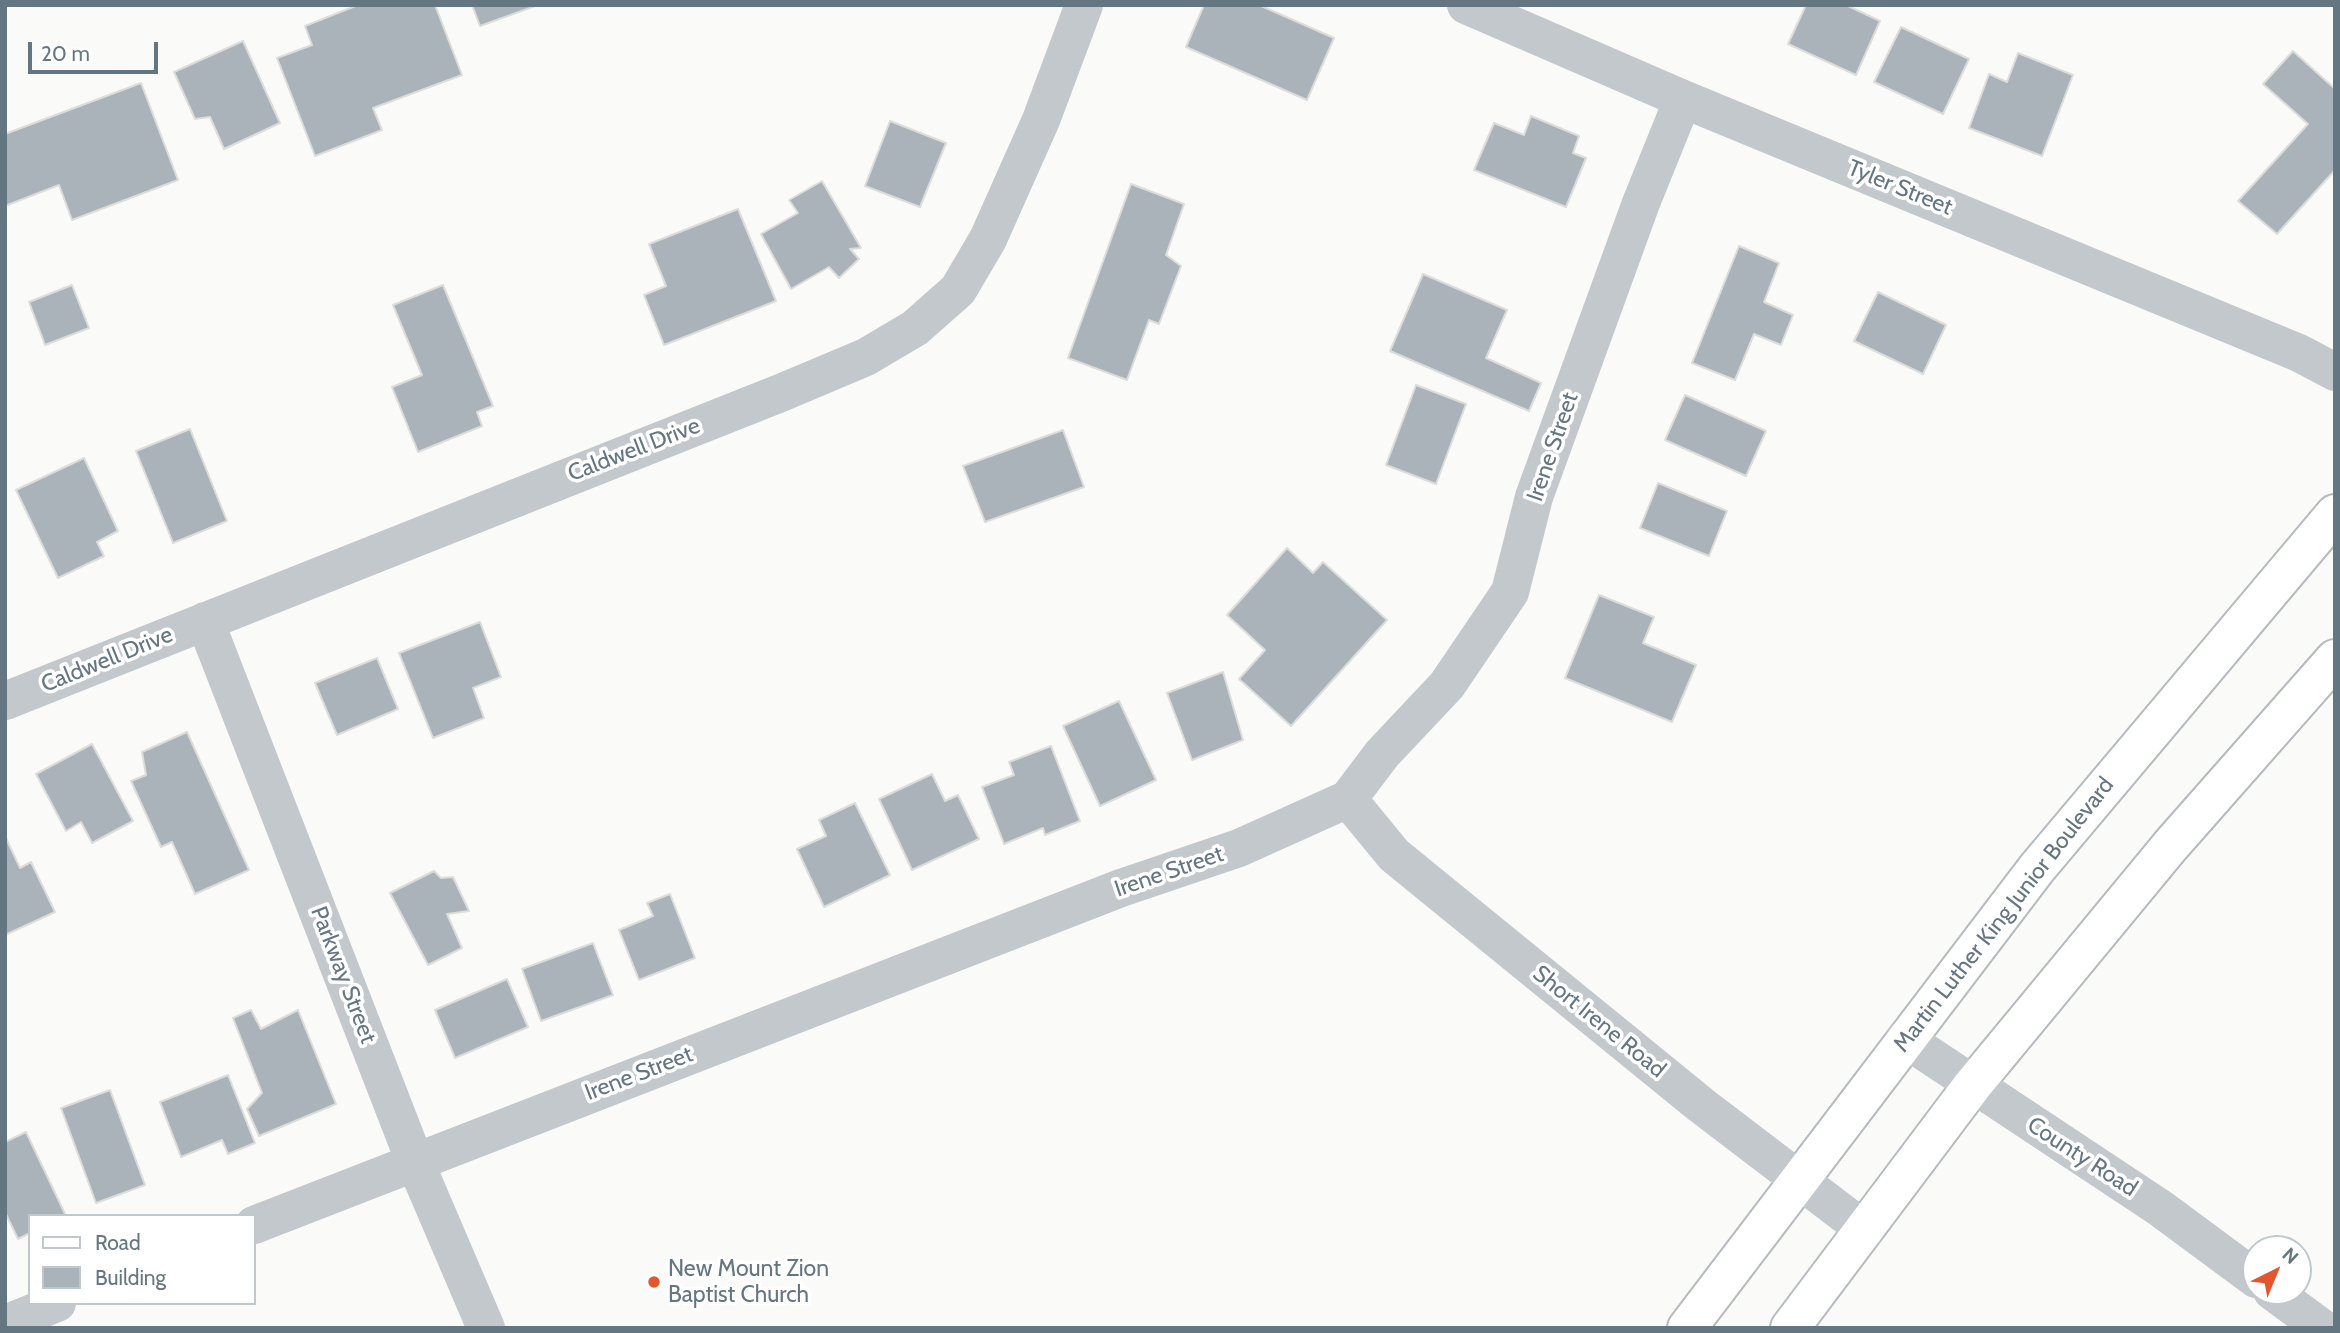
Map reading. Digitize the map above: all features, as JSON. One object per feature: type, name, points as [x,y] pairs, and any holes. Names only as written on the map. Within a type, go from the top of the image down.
[{"type":"main road","name":"Martin Luther King Junior Boulevard","points":[[1687,1328],[2037,868],[2335,514]]},
{"type":"main road","points":[[1790,1328],[1972,1086],[2171,845],[2335,659]]},
{"type":"street","name":"Caldwell Drive","points":[[5,701],[866,358],[915,328],[958,290],[988,239],[1041,120],[1084,5]]},
{"type":"street","name":"Tyler Street","points":[[1466,5],[1683,99],[2286,348],[2335,372]]},
{"type":"street","name":"Irene Street","points":[[256,1224],[1121,888],[1239,848],[1348,799],[1382,754],[1447,685],[1510,592],[1534,497],[1640,203],[1683,99]]},
{"type":"street","name":"Parkway Street","points":[[205,621],[415,1161],[486,1328]]},
{"type":"street","name":"Short Irene Road","points":[[1348,799],[1394,855],[1701,1105],[1865,1230]]},
{"type":"street","name":"County Road","points":[[1905,1039],[1972,1086],[2160,1208],[2242,1269]]},
{"type":"street","points":[[5,1324],[52,1305]]},
{"type":"street","points":[[2291,1305],[2322,1328]]},
{"type":"building","points":[[358,5],[435,5],[462,75],[373,108],[382,130],[315,156],[277,58],[312,45],[305,26]]},
{"type":"building","points":[[472,5],[538,5],[480,26]]},
{"type":"building","points":[[1204,5],[1259,5],[1334,38],[1307,100],[1186,47]]},
{"type":"building","points":[[1806,5],[1846,5],[1880,21],[1856,75],[1788,44]]},
{"type":"building","points":[[1901,27],[1969,59],[1943,114],[1874,82]]},
{"type":"building","points":[[243,41],[280,123],[224,149],[210,117],[195,119],[174,72]]},
{"type":"building","points":[[2293,51],[2335,89],[2335,170],[2277,234],[2238,201],[2308,124],[2263,84]]},
{"type":"building","points":[[2018,53],[2073,75],[2042,156],[1969,128],[1989,74],[2007,82]]},
{"type":"building","points":[[141,83],[178,180],[72,220],[59,185],[5,206],[5,134]]},
{"type":"building","points":[[1531,116],[1579,136],[1573,153],[1586,158],[1566,207],[1474,170],[1494,123],[1524,135]]},
{"type":"building","points":[[890,121],[946,143],[920,207],[865,186]]},
{"type":"building","points":[[822,181],[861,248],[850,249],[859,259],[839,278],[829,267],[791,289],[761,234],[798,213],[789,200]]},
{"type":"building","points":[[1131,184],[1184,204],[1166,255],[1181,266],[1159,324],[1149,320],[1127,380],[1068,358]]},
{"type":"building","points":[[738,209],[776,301],[664,345],[644,295],[666,286],[649,244]]},
{"type":"building","points":[[1739,246],[1779,263],[1764,302],[1793,315],[1781,345],[1754,334],[1735,380],[1692,363]]},
{"type":"building","points":[[1423,274],[1507,310],[1486,358],[1541,383],[1529,411],[1390,351]]},
{"type":"building","points":[[72,285],[89,328],[45,345],[29,302]]},
{"type":"building","points":[[443,285],[493,406],[477,412],[482,426],[418,452],[392,387],[422,375],[393,305]]},
{"type":"building","points":[[1878,292],[1946,325],[1923,374],[1854,341]]},
{"type":"building","points":[[1416,385],[1466,404],[1436,484],[1386,465]]},
{"type":"building","points":[[1685,395],[1766,431],[1746,476],[1665,440]]},
{"type":"building","points":[[190,429],[227,521],[173,543],[136,451]]},
{"type":"building","points":[[1063,430],[1084,487],[985,522],[963,466]]},
{"type":"building","points":[[84,458],[118,531],[97,542],[104,556],[58,578],[16,490]]},
{"type":"building","points":[[1658,483],[1727,511],[1709,556],[1640,528]]},
{"type":"building","points":[[1287,548],[1313,573],[1323,562],[1387,620],[1291,726],[1239,679],[1265,650],[1227,615]]},
{"type":"building","points":[[1599,595],[1654,617],[1643,643],[1696,665],[1672,722],[1565,678]]},
{"type":"building","points":[[480,622],[501,677],[473,688],[484,718],[433,738],[399,653]]},
{"type":"building","points":[[377,658],[398,709],[337,735],[315,683]]},
{"type":"building","points":[[1223,672],[1243,740],[1192,760],[1167,693]]},
{"type":"building","points":[[1119,701],[1156,780],[1100,806],[1063,726]]},
{"type":"building","points":[[187,732],[249,870],[195,894],[172,842],[161,847],[131,781],[146,775],[142,752]]},
{"type":"building","points":[[92,744],[133,821],[92,843],[81,822],[66,831],[36,774]]},
{"type":"building","points":[[1051,746],[1080,821],[1045,835],[1043,828],[1004,844],[982,787],[1014,775],[1009,762]]},
{"type":"building","points":[[932,774],[945,801],[958,795],[979,839],[912,870],[879,799]]},
{"type":"building","points":[[855,803],[890,875],[824,907],[797,849],[826,836],[819,820]]},
{"type":"building","points":[[5,836],[20,868],[31,862],[55,912],[5,935]]},
{"type":"building","points":[[434,871],[441,878],[453,877],[469,911],[447,914],[462,948],[428,965],[390,893]]},
{"type":"building","points":[[670,894],[695,958],[639,980],[619,930],[653,916],[647,903]]},
{"type":"building","points":[[593,943],[613,995],[541,1021],[522,969]]},
{"type":"building","points":[[507,979],[528,1027],[455,1058],[435,1010]]},
{"type":"building","points":[[251,1010],[261,1029],[298,1010],[336,1104],[259,1136],[247,1109],[262,1093],[233,1018]]},
{"type":"building","points":[[228,1075],[255,1143],[228,1154],[222,1140],[181,1157],[160,1102]]},
{"type":"building","points":[[110,1090],[145,1185],[96,1203],[61,1108]]},
{"type":"building","points":[[26,1132],[65,1214],[28,1214],[28,1234],[18,1239],[5,1212],[5,1142]]},
{"type":"place","name":"New Mount Zion Baptist Church","points":[[654,1282]]}]
